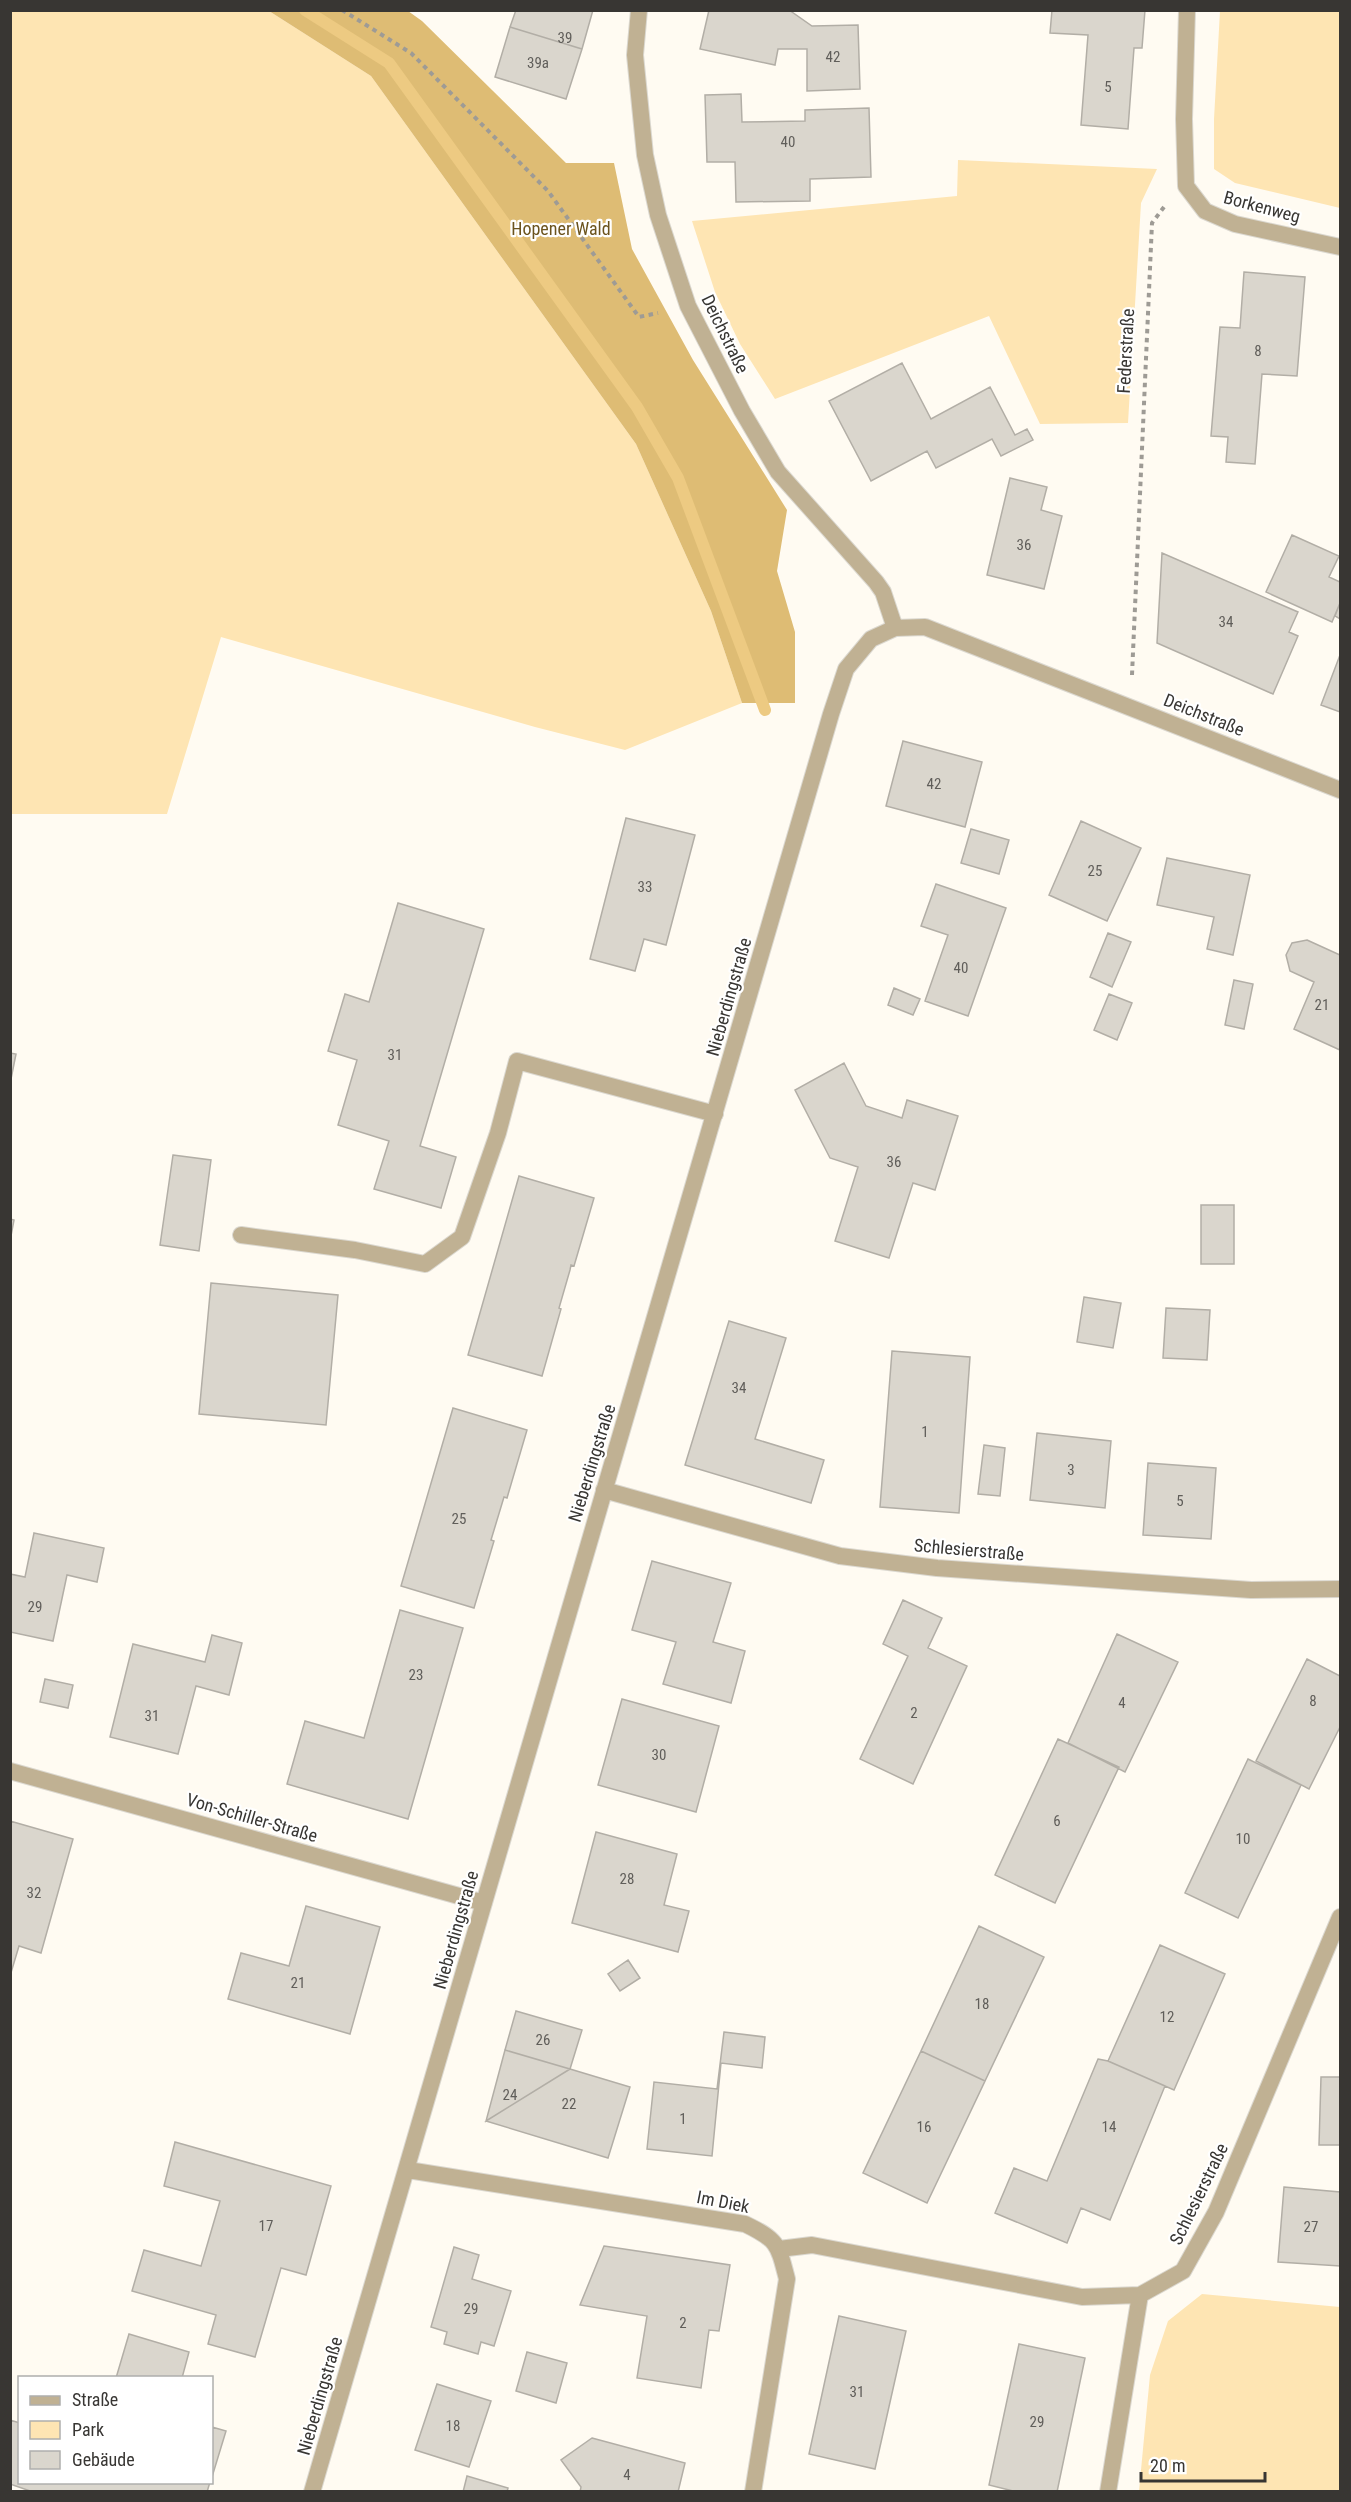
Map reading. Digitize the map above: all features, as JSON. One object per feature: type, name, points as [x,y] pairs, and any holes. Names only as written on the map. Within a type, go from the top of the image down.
[{"type":"street","name":"Deichstraße","points":[[639,10],[635,56],[645,155],[658,214],[688,306],[742,411],[778,472],[876,582],[883,592],[895,628]]},
{"type":"street","points":[[1186,186],[1184,119],[1187,10]]},
{"type":"street","name":"Borkenweg","points":[[1186,186],[1205,211],[1235,224],[1341,247]]},
{"type":"street","name":"Nieberdingstraße","points":[[312,2492],[846,669],[871,639],[895,628],[925,627],[1052,677]]},
{"type":"street","name":"Deichstraße","points":[[1052,677],[1341,790]]},
{"type":"street","points":[[241,1235],[355,1251],[425,1264],[462,1237],[498,1133],[517,1061],[715,1114]]},
{"type":"street","name":"Schlesierstraße","points":[[604,1490],[840,1556],[937,1568],[1228,1588],[1341,1589]]},
{"type":"street","name":"Von-Schiller-Straße","points":[[10,1771],[484,1903]]},
{"type":"street","name":"Schlesierstraße","points":[[779,2249],[812,2245],[1082,2297],[1140,2295],[1183,2271],[1216,2212],[1341,1917]]},
{"type":"street","name":"Im Diek","points":[[408,2170],[745,2224],[769,2235],[779,2249]]},
{"type":"street","points":[[753,2492],[787,2279],[779,2249]]},
{"type":"street","points":[[1108,2492],[1140,2295]]},
{"type":"path","points":[[342,10],[411,53],[548,191],[639,317],[688,306]]},
{"type":"path","name":"Federstraße","points":[[1130,707],[1152,223],[1168,202],[1186,186]]},
{"type":"green space","points":[[11,11],[269,11],[371,76],[636,444],[711,611],[742,703],[625,750],[535,727],[221,637],[167,814],[11,814]]},
{"type":"green space","name":"Hopener Wald","points":[[269,11],[408,11],[422,21],[566,163],[614,163],[632,249],[693,360],[787,510],[777,571],[795,632],[795,703],[742,703],[711,611],[636,444],[371,76]]},
{"type":"green space","points":[[1220,11],[1340,11],[1340,208],[1235,183],[1214,169],[1214,119]]},
{"type":"green space","points":[[958,160],[1157,169],[1141,203],[1128,423],[1040,424],[989,316],[775,399],[740,344],[715,292],[692,221],[957,196]]},
{"type":"green space","points":[[1202,2294],[1340,2307],[1340,2491],[1139,2491],[1150,2375],[1168,2321]]},
{"type":"building","points":[[516,10],[593,10],[582,49],[510,27]]},
{"type":"building","points":[[709,10],[789,10],[812,26],[858,25],[860,89],[807,91],[807,49],[778,49],[775,65],[700,49]]},
{"type":"building","points":[[1052,10],[1145,10],[1142,48],[1134,48],[1128,129],[1081,125],[1088,35],[1050,33]]},
{"type":"building","points":[[510,27],[582,49],[566,99],[495,77]]},
{"type":"building","points":[[741,94],[742,122],[805,121],[805,110],[869,108],[871,177],[810,179],[810,201],[736,202],[735,162],[707,162],[705,95]]},
{"type":"building","points":[[1244,272],[1305,277],[1297,376],[1262,374],[1255,464],[1226,462],[1228,437],[1211,436],[1220,327],[1240,328]]},
{"type":"building","points":[[902,363],[931,419],[990,387],[1015,435],[1027,429],[1033,440],[1001,456],[992,439],[936,468],[927,451],[871,481],[829,401]]},
{"type":"building","points":[[1010,478],[1047,487],[1041,510],[1062,516],[1044,589],[987,575]]},
{"type":"building","points":[[1292,535],[1339,556],[1329,577],[1340,582],[1340,603],[1332,622],[1266,592]]},
{"type":"building","points":[[1162,553],[1298,612],[1289,632],[1298,636],[1273,694],[1157,643]]},
{"type":"building","points":[[1340,603],[1340,619],[1335,616]]},
{"type":"building","points":[[1340,655],[1340,712],[1321,705]]},
{"type":"building","points":[[903,741],[982,762],[965,827],[886,806]]},
{"type":"building","points":[[626,818],[695,835],[666,945],[644,939],[635,971],[590,959]]},
{"type":"building","points":[[1081,821],[1141,848],[1107,921],[1049,895]]},
{"type":"building","points":[[971,829],[1009,840],[999,874],[961,863]]},
{"type":"building","points":[[1167,858],[1250,875],[1233,955],[1207,949],[1214,917],[1157,905]]},
{"type":"building","points":[[936,884],[1006,908],[968,1016],[925,1001],[948,935],[921,926]]},
{"type":"building","points":[[398,903],[484,929],[420,1146],[456,1157],[441,1208],[374,1189],[389,1141],[338,1125],[357,1060],[328,1051],[345,994],[369,1002]]},
{"type":"building","points":[[1108,933],[1131,942],[1112,987],[1090,977]]},
{"type":"building","points":[[1307,940],[1340,955],[1340,1050],[1294,1029],[1314,982],[1290,971],[1286,955],[1292,943]]},
{"type":"building","points":[[1234,980],[1253,984],[1244,1029],[1225,1025]]},
{"type":"building","points":[[894,988],[920,999],[913,1015],[888,1005]]},
{"type":"building","points":[[1109,994],[1132,1003],[1117,1040],[1094,1030]]},
{"type":"building","points":[[10,1053],[16,1054],[10,1084]]},
{"type":"building","points":[[844,1063],[866,1106],[902,1118],[907,1100],[958,1116],[935,1190],[913,1183],[889,1258],[835,1241],[858,1167],[830,1158],[795,1090]]},
{"type":"building","points":[[173,1155],[211,1160],[199,1251],[160,1245]]},
{"type":"building","points":[[519,1176],[594,1198],[574,1266],[571,1265],[542,1376],[468,1355]]},
{"type":"building","points":[[1201,1205],[1234,1205],[1234,1264],[1201,1264]]},
{"type":"building","points":[[10,1219],[14,1220],[10,1241]]},
{"type":"building","points":[[211,1283],[338,1295],[326,1425],[199,1414]]},
{"type":"building","points":[[1084,1297],[1121,1303],[1113,1348],[1077,1342]]},
{"type":"building","points":[[1166,1308],[1210,1310],[1207,1360],[1163,1358]]},
{"type":"building","points":[[729,1321],[786,1338],[755,1439],[824,1460],[811,1503],[685,1465]]},
{"type":"building","points":[[892,1351],[970,1357],[959,1513],[880,1507]]},
{"type":"building","points":[[453,1408],[527,1430],[507,1498],[504,1497],[491,1540],[494,1541],[474,1608],[401,1586]]},
{"type":"building","points":[[1037,1433],[1111,1441],[1105,1508],[1030,1500]]},
{"type":"building","points":[[984,1445],[1005,1448],[1000,1496],[978,1494]]},
{"type":"building","points":[[1148,1463],[1216,1468],[1211,1539],[1143,1535]]},
{"type":"building","points":[[34,1533],[104,1548],[97,1582],[67,1575],[53,1641],[10,1632],[10,1574],[25,1577]]},
{"type":"building","points":[[652,1561],[731,1583],[713,1642],[745,1651],[731,1703],[663,1684],[676,1642],[632,1630]]},
{"type":"building","points":[[903,1600],[942,1618],[928,1648],[967,1666],[913,1784],[860,1759],[908,1656],[883,1644]]},
{"type":"building","points":[[400,1610],[463,1628],[408,1819],[287,1784],[305,1721],[364,1738]]},
{"type":"building","points":[[1117,1634],[1178,1662],[1125,1772],[1068,1743]]},
{"type":"building","points":[[212,1635],[242,1643],[229,1695],[196,1686],[178,1754],[110,1737],[133,1644],[205,1662]]},
{"type":"building","points":[[1307,1659],[1340,1676],[1340,1727],[1309,1789],[1256,1761]]},
{"type":"building","points":[[45,1679],[73,1685],[68,1708],[40,1702]]},
{"type":"building","points":[[622,1699],[719,1726],[696,1812],[598,1785]]},
{"type":"building","points":[[1058,1739],[1119,1767],[1055,1903],[995,1875]]},
{"type":"building","points":[[1248,1759],[1301,1785],[1238,1918],[1185,1893]]},
{"type":"building","points":[[10,1821],[73,1839],[41,1953],[19,1946],[10,1976]]},
{"type":"building","points":[[596,1832],[677,1854],[664,1905],[689,1911],[678,1952],[572,1923]]},
{"type":"building","points":[[306,1906],[380,1927],[350,2034],[228,1999],[241,1953],[289,1966]]},
{"type":"building","points":[[979,1926],[1044,1957],[985,2081],[921,2051]]},
{"type":"building","points":[[1160,1945],[1225,1974],[1174,2090],[1108,2061]]},
{"type":"building","points":[[628,1960],[640,1978],[620,1991],[608,1974]]},
{"type":"building","points":[[516,2011],[582,2030],[570,2069],[505,2050]]},
{"type":"building","points":[[724,2032],[765,2037],[762,2068],[721,2063],[712,2156],[647,2149],[654,2082],[717,2089]]},
{"type":"building","points":[[505,2050],[570,2069],[486,2121]]},
{"type":"building","points":[[921,2051],[985,2081],[927,2203],[863,2173]]},
{"type":"building","points":[[1098,2059],[1108,2061],[1165,2086],[1110,2220],[1081,2208],[1067,2243],[995,2213],[1014,2168],[1047,2181]]},
{"type":"building","points":[[570,2069],[630,2087],[608,2158],[486,2121]]},
{"type":"building","points":[[1321,2077],[1340,2077],[1340,2145],[1319,2145]]},
{"type":"building","points":[[175,2142],[331,2186],[306,2275],[281,2268],[255,2357],[208,2344],[216,2315],[132,2291],[144,2250],[201,2266],[220,2201],[164,2186]]},
{"type":"building","points":[[1284,2187],[1340,2192],[1340,2266],[1278,2262]]},
{"type":"building","points":[[604,2246],[730,2265],[719,2331],[709,2330],[701,2388],[637,2378],[647,2316],[580,2305]]},
{"type":"building","points":[[454,2247],[479,2255],[472,2279],[511,2291],[494,2346],[481,2342],[478,2354],[444,2344],[447,2332],[431,2327]]},
{"type":"building","points":[[839,2316],[906,2331],[875,2469],[809,2454]]},
{"type":"building","points":[[129,2334],[189,2352],[183,2376],[117,2376]]},
{"type":"building","points":[[1019,2344],[1085,2358],[1057,2492],[1017,2492],[989,2485]]},
{"type":"building","points":[[527,2352],[567,2363],[556,2403],[516,2391]]},
{"type":"building","points":[[437,2384],[491,2401],[469,2467],[415,2450]]},
{"type":"building","points":[[10,2420],[18,2422],[18,2484],[209,2484],[207,2492],[33,2492],[10,2484]]},
{"type":"building","points":[[213,2427],[226,2431],[213,2474]]},
{"type":"building","points":[[592,2438],[685,2463],[678,2492],[580,2492],[581,2487],[561,2460]]},
{"type":"building","points":[[467,2476],[508,2488],[507,2492],[463,2492]]},
{"type":"waterway","points":[[305,10],[389,63],[637,407],[678,478],[765,710]]}]
